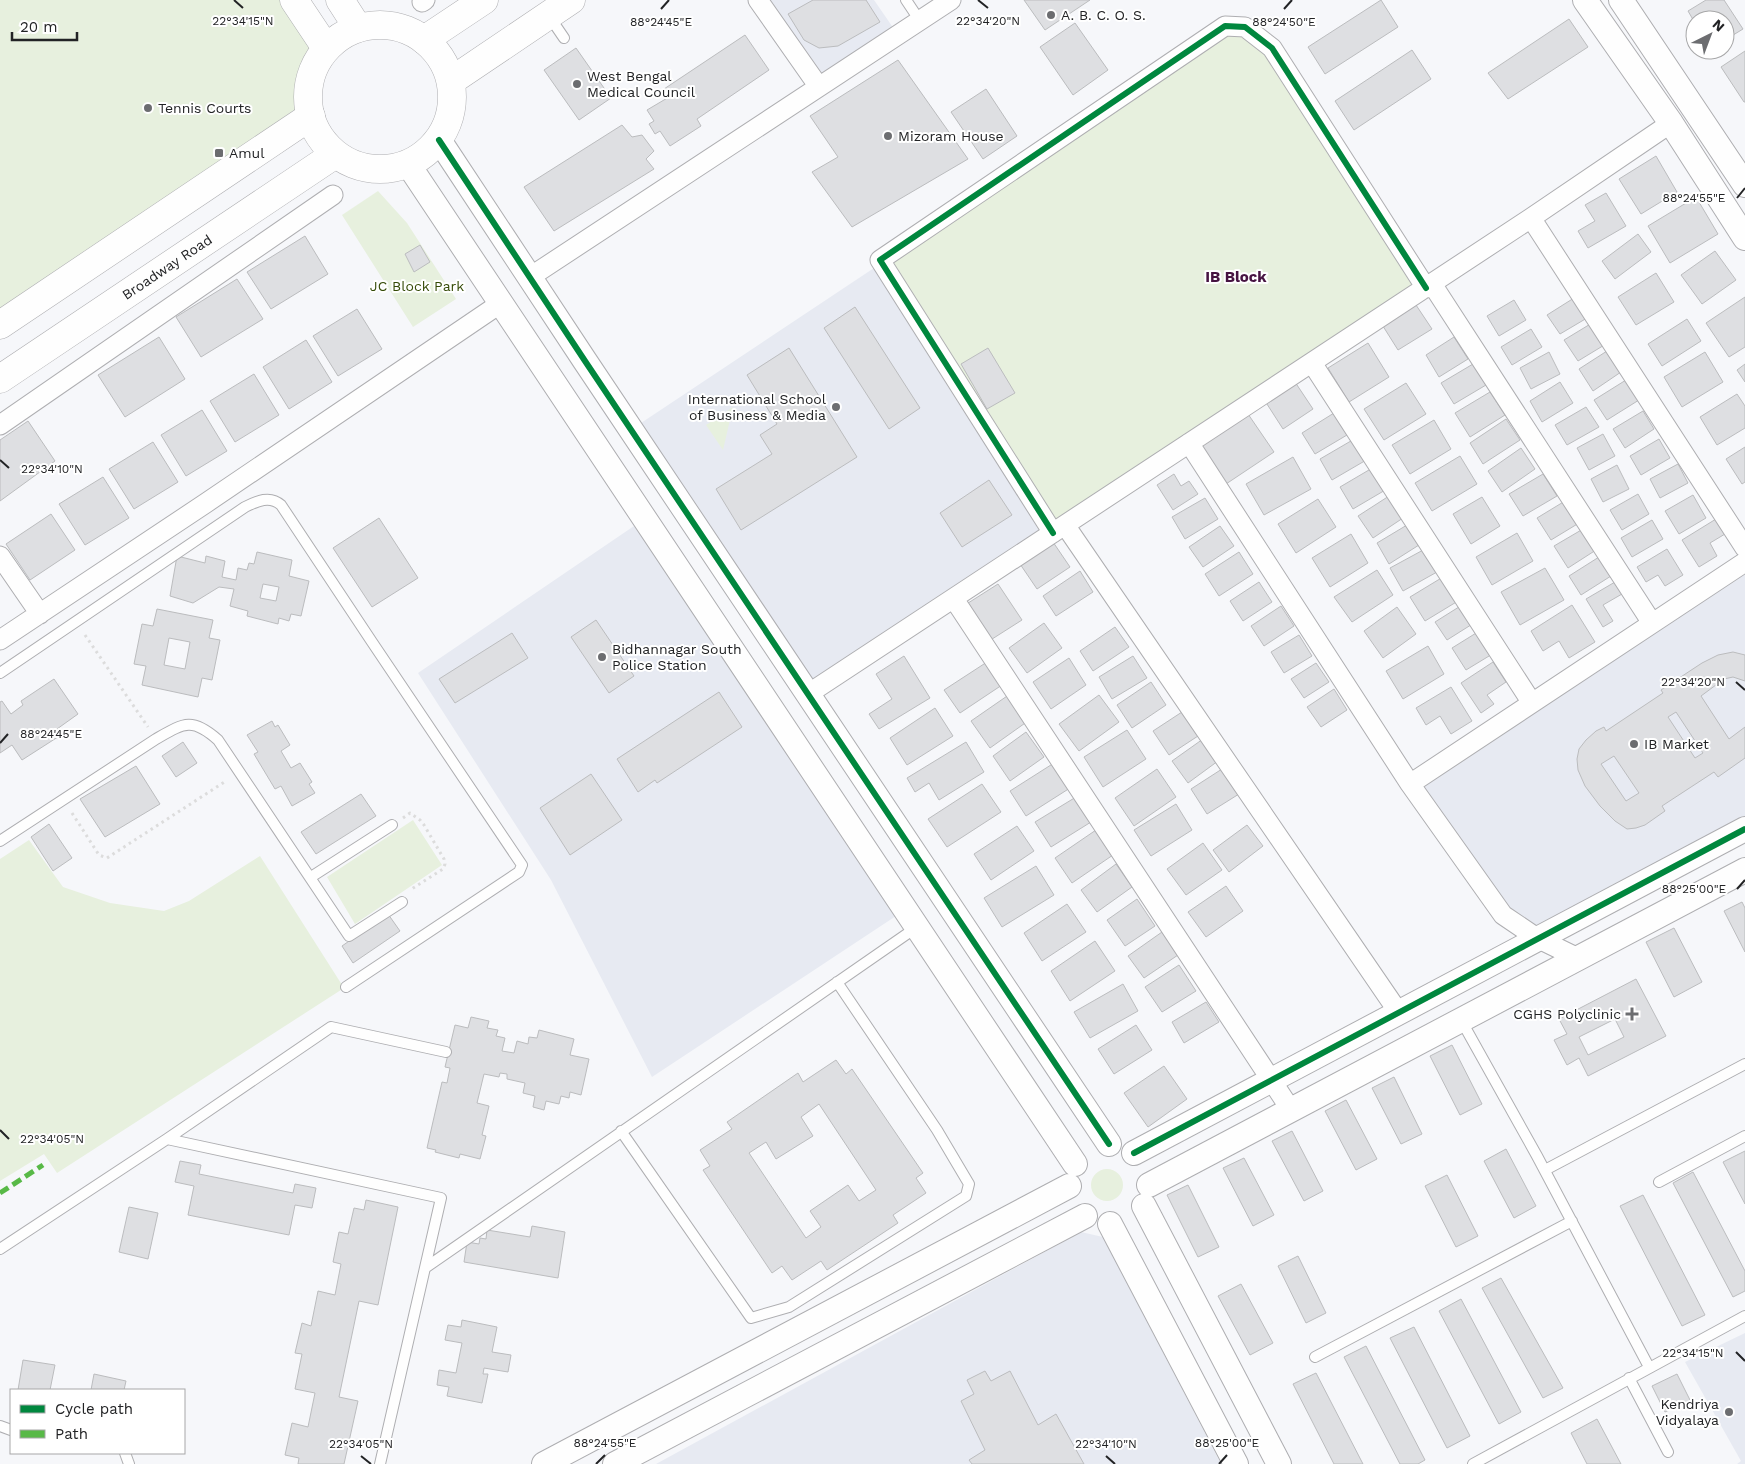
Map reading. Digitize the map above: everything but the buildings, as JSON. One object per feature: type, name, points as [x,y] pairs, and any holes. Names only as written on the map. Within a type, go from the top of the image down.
[{"type":"main road","points":[[294,0],[326,48]]},
{"type":"main road","points":[[340,0],[358,28]]},
{"type":"main road","points":[[424,40],[484,0]]},
{"type":"main road","points":[[451,81],[571,0]]},
{"type":"main road","points":[[385,24],[410,31],[431,44],[445,63],[453,87],[452,112],[443,135],[425,154],[403,166],[378,169],[354,164],[334,156],[317,133],[311,116],[309,89],[316,65],[326,48],[337,38],[358,28],[385,24]]},
{"type":"main road","points":[[0,325],[311,116]]},
{"type":"main road","name":"Broadway Road","points":[[0,379],[334,156]]},
{"type":"street","points":[[758,0],[819,87]]},
{"type":"street","points":[[530,277],[951,0]]},
{"type":"street","points":[[1621,0],[1745,185]]},
{"type":"street","points":[[1589,1],[1671,122],[1737,209],[1745,238]]},
{"type":"street","points":[[1398,1013],[1059,529],[880,260],[1225,26],[1245,27],[1272,48],[1652,624]]},
{"type":"street","points":[[808,694],[1429,286],[1671,122]]},
{"type":"street","points":[[439,140],[1109,1144]]},
{"type":"street","points":[[408,164],[1029,1094],[1072,1175]]},
{"type":"street","points":[[0,425],[334,195]]},
{"type":"street","points":[[1531,218],[1745,548]]},
{"type":"street","points":[[0,640],[501,304]]},
{"type":"street","points":[[553,382],[585,361]]},
{"type":"street","points":[[1312,362],[1532,702]]},
{"type":"street","points":[[1189,443],[1410,784],[1503,915],[1536,938],[1578,958]]},
{"type":"street","points":[[0,556],[40,614]]},
{"type":"street","points":[[1410,784],[1745,562]]},
{"type":"street","points":[[954,599],[1291,1110]]},
{"type":"street","points":[[840,812],[873,791]]},
{"type":"street","points":[[1134,1153],[1536,938],[1745,829]]},
{"type":"street","points":[[1146,1195],[1291,1110],[1745,870]]},
{"type":"street","points":[[1029,1094],[1060,1072]]},
{"type":"street","points":[[1102,1144],[1109,1144],[1116,1144],[1129,1149],[1140,1158],[1147,1170],[1146,1195],[1133,1217],[1120,1224],[1106,1225],[1092,1221],[1081,1214],[1073,1202],[1072,1175],[1078,1158],[1088,1149],[1102,1144]]},
{"type":"street","points":[[544,1464],[1072,1175]]},
{"type":"street","points":[[1146,1195],[1279,1464]]},
{"type":"street","points":[[615,1464],[1085,1216]]},
{"type":"street","points":[[1110,1224],[1231,1455],[1261,1429]]},
{"type":"lane","points":[[906,0],[920,21]]},
{"type":"lane","points":[[548,16],[564,38]]},
{"type":"lane","points":[[0,674],[244,507],[262,500],[272,499],[281,504],[522,864],[520,872],[346,987]]},
{"type":"lane","points":[[0,840],[156,740],[180,726],[190,725],[205,729],[218,740],[349,936],[402,902]]},
{"type":"lane","points":[[311,877],[392,825]]},
{"type":"lane","points":[[425,1268],[917,926]]},
{"type":"lane","points":[[621,1131],[751,1318],[789,1307],[966,1196],[969,1184],[936,1130],[837,982]]},
{"type":"lane","points":[[1461,1020],[1572,1221],[1649,1367]]},
{"type":"lane","points":[[0,1249],[331,1028],[446,1052]]},
{"type":"lane","points":[[1544,1170],[1745,1064]]},
{"type":"lane","points":[[1659,1182],[1745,1136]]},
{"type":"lane","points":[[167,1139],[441,1198],[380,1464]]},
{"type":"lane","points":[[1315,1356],[1572,1221]]},
{"type":"lane","points":[[1477,1463],[1745,1316]]},
{"type":"lane","points":[[1629,1378],[1668,1452]]},
{"type":"path","points":[[76,622],[156,740]]},
{"type":"path","points":[[63,800],[99,855],[107,858],[240,772]]},
{"type":"path","points":[[392,825],[410,813],[415,816],[428,830],[445,862],[443,869],[398,897],[402,902]]},
{"type":"shaded area","points":[[768,0],[874,0],[894,29],[821,76]]},
{"type":"shaded area","points":[[874,268],[960,406],[1043,531],[811,684],[635,427]]},
{"type":"shaded area","points":[[634,526],[776,727],[899,914],[652,1077],[551,880],[418,673]]},
{"type":"shaded area","points":[[1745,570],[1745,821],[1521,940],[1418,786]]},
{"type":"shaded area","points":[[1081,1232],[1103,1237],[1221,1464],[656,1464]]},
{"type":"shaded area","name":"Kendriya Vidyalaya","points":[[1745,1333],[1745,1464],[1737,1464],[1741,1461],[1685,1362]]},
{"type":"green space","points":[[0,0],[285,0],[316,46],[300,86],[301,114],[0,313]]},
{"type":"green space","points":[[1225,36],[1243,36],[1267,54],[1422,284],[1057,521],[889,263]]},
{"type":"green space","name":"JC Block Park","points":[[378,191],[407,223],[456,299],[413,327],[342,215]]},
{"type":"green space","points":[[733,407],[723,450],[706,425]]},
{"type":"green space","points":[[413,820],[442,865],[355,924],[327,877]]},
{"type":"green space","points":[[29,840],[63,887],[110,903],[164,911],[189,901],[260,856],[344,988],[57,1173],[44,1154],[0,1181],[0,859]]},
{"type":"green space","points":[[1107,1169],[1119,1173],[1123,1185],[1119,1197],[1107,1201],[1095,1197],[1091,1185],[1095,1173]]},
{"type":"marked path","points":[[0,1193],[43,1165]]},
{"type":"cycle path","points":[[1053,533],[880,260],[1225,26],[1245,27],[1272,48],[1426,288]]},
{"type":"cycle path","points":[[439,140],[1109,1144]]},
{"type":"cycle path","points":[[1134,1153],[1745,829]]},
{"type":"place","name":"A. B. C. O. S.","points":[[1051,15]]},
{"type":"place","name":"West Bengal Medical Council","points":[[577,84]]},
{"type":"place","name":"Tennis Courts","points":[[148,108]]},
{"type":"place","name":"Mizoram House","points":[[888,136]]},
{"type":"place","name":"Amul","points":[[219,153]]},
{"type":"place","name":"International School of Business & Media","points":[[836,407]]},
{"type":"place","name":"Bidhannagar South Police Station","points":[[602,657]]},
{"type":"place","name":"IB Market","points":[[1634,744]]},
{"type":"place","name":"CGHS Polyclinic","points":[[1632,1014]]},
{"type":"place","name":"Kendriya Vidyalaya","points":[[1729,1412]]},
{"type":"district","name":"IB Block","points":[[1236,277]]}]
